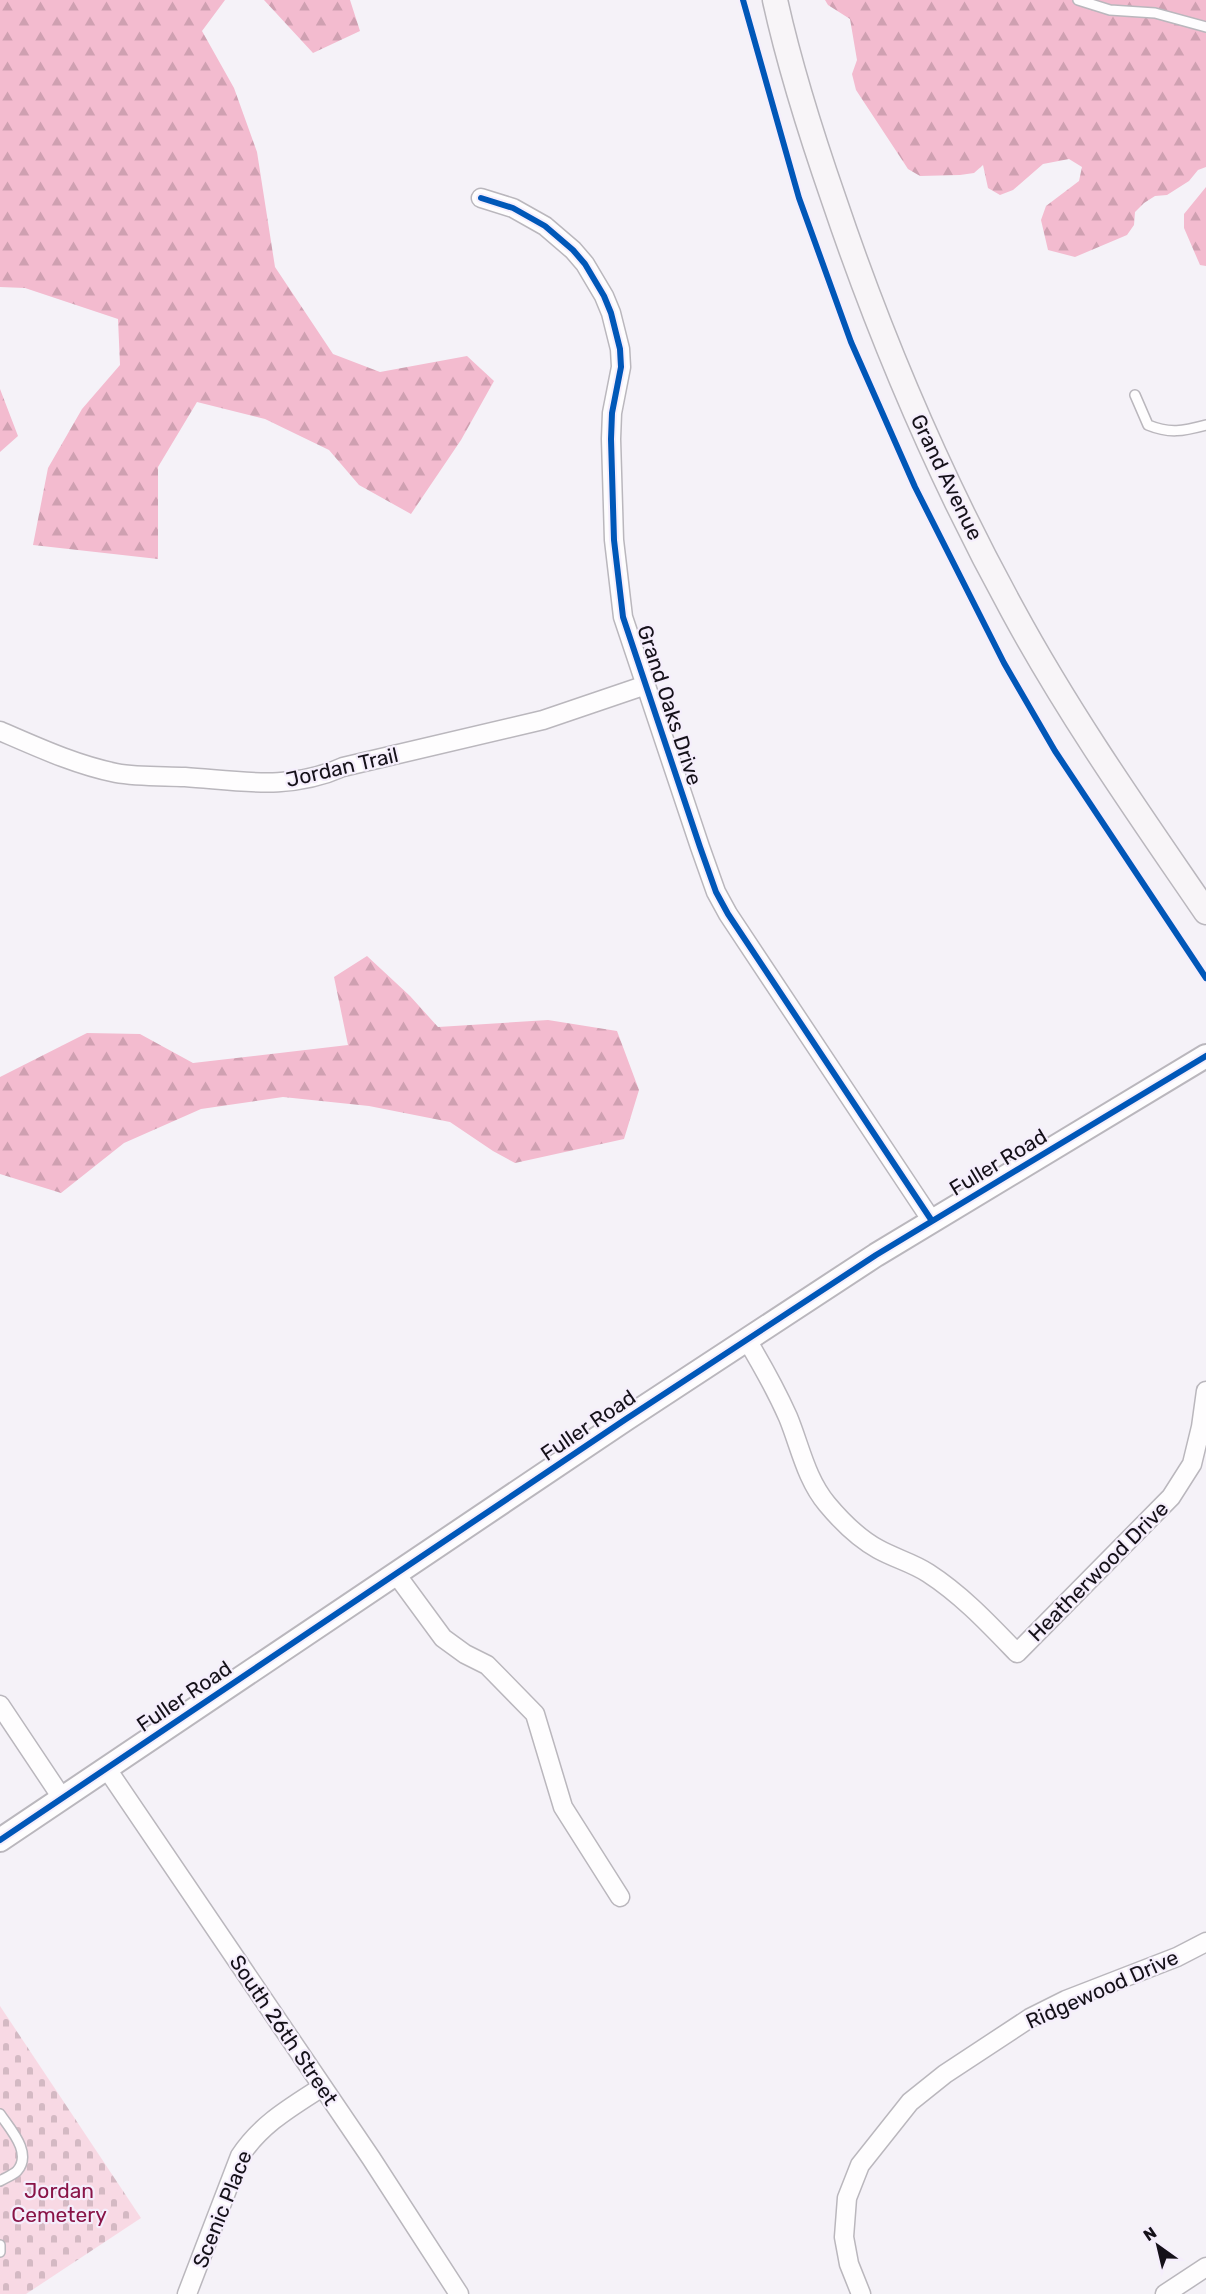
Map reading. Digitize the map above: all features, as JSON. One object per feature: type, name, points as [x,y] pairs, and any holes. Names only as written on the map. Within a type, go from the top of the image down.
[{"type":"main road","name":"Grand Avenue","points":[[774,0],[804,113],[856,266],[931,449],[1013,611],[1074,714],[1206,912]]},
{"type":"street","name":"Grand Oaks Drive","points":[[481,198],[513,208],[545,226],[573,250],[590,272],[604,296],[620,349],[621,367],[612,413],[611,440],[614,540],[623,617],[716,892],[728,914],[932,1221]]},
{"type":"street","name":"Jordan Trail","points":[[0,731],[53,753],[117,773],[260,783],[294,782],[328,774],[343,767],[543,720],[645,685]]},
{"type":"street","name":"Fuller Road","points":[[0,1840],[876,1255],[1206,1056]]},
{"type":"street","name":"Heatherwood Drive","points":[[747,1340],[770,1377],[801,1455],[825,1502],[849,1529],[878,1549],[925,1571],[947,1585],[1017,1653],[1171,1497],[1192,1464],[1201,1427],[1206,1391]]},
{"type":"street","points":[[396,1574],[443,1638],[465,1654],[487,1665],[535,1714],[562,1807],[620,1897]]},
{"type":"street","points":[[0,1705],[62,1798]]},
{"type":"street","name":"South 26th Street","points":[[107,1769],[459,2294]]},
{"type":"street","name":"Ridgewood Drive","points":[[861,2294],[849,2264],[844,2237],[848,2198],[860,2165],[910,2102],[945,2074],[1030,2019],[1066,2000],[1177,1957],[1206,1942]]},
{"type":"street","name":"Scenic Place","points":[[187,2294],[240,2156],[251,2139],[273,2119],[322,2087]]},
{"type":"street","points":[[1165,2294],[1206,2267]]},
{"type":"lane","points":[[1078,0],[1110,10],[1155,13],[1206,27]]},
{"type":"lane","points":[[1135,395],[1148,425],[1165,432],[1188,430],[1206,425]]},
{"type":"lane","points":[[0,2114],[19,2142],[23,2157],[17,2171],[0,2181]]},
{"type":"lane","points":[[0,2245],[0,2252]]},
{"type":"green space","points":[[0,0],[225,0],[202,31],[234,88],[257,152],[275,267],[333,354],[380,372],[467,356],[494,381],[461,440],[411,514],[359,485],[329,450],[265,419],[197,402],[158,467],[158,559],[33,545],[48,468],[82,409],[120,365],[118,319],[25,288],[0,287]]},
{"type":"green space","points":[[264,0],[350,0],[360,31],[313,53]]},
{"type":"green space","points":[[825,0],[1206,0],[1206,167],[1198,170],[1189,181],[1167,195],[1155,196],[1144,203],[1135,212],[1134,225],[1127,235],[1075,257],[1048,250],[1041,220],[1046,206],[1079,181],[1082,167],[1069,159],[1043,164],[1013,190],[1000,195],[988,188],[983,165],[974,173],[960,175],[920,176],[908,169],[856,90],[852,74],[857,60],[850,19],[828,5]]},
{"type":"green space","points":[[1206,187],[1206,266],[1200,265],[1184,228],[1184,214]]},
{"type":"green space","points":[[0,389],[18,436],[0,452]]},
{"type":"green space","points":[[367,956],[410,996],[438,1027],[548,1020],[617,1031],[639,1090],[624,1139],[515,1163],[450,1122],[369,1106],[283,1097],[201,1109],[124,1143],[61,1193],[0,1174],[0,1077],[87,1033],[140,1034],[193,1063],[348,1045],[334,977]]},
{"type":"green space","name":"Jordan Cemetery","points":[[0,2006],[141,2218],[26,2294],[0,2294]]},
{"type":"cycle path","points":[[743,0],[799,198],[851,342],[915,487],[1004,663],[1055,751],[1206,978]]},
{"type":"cycle path","points":[[481,198],[513,208],[545,226],[573,250],[585,264],[604,296],[620,349],[621,367],[612,413],[611,439],[614,540],[623,617],[700,847],[716,892],[728,914],[932,1221]]},
{"type":"cycle path","points":[[0,1840],[626,1419],[876,1255],[1206,1056]]}]
